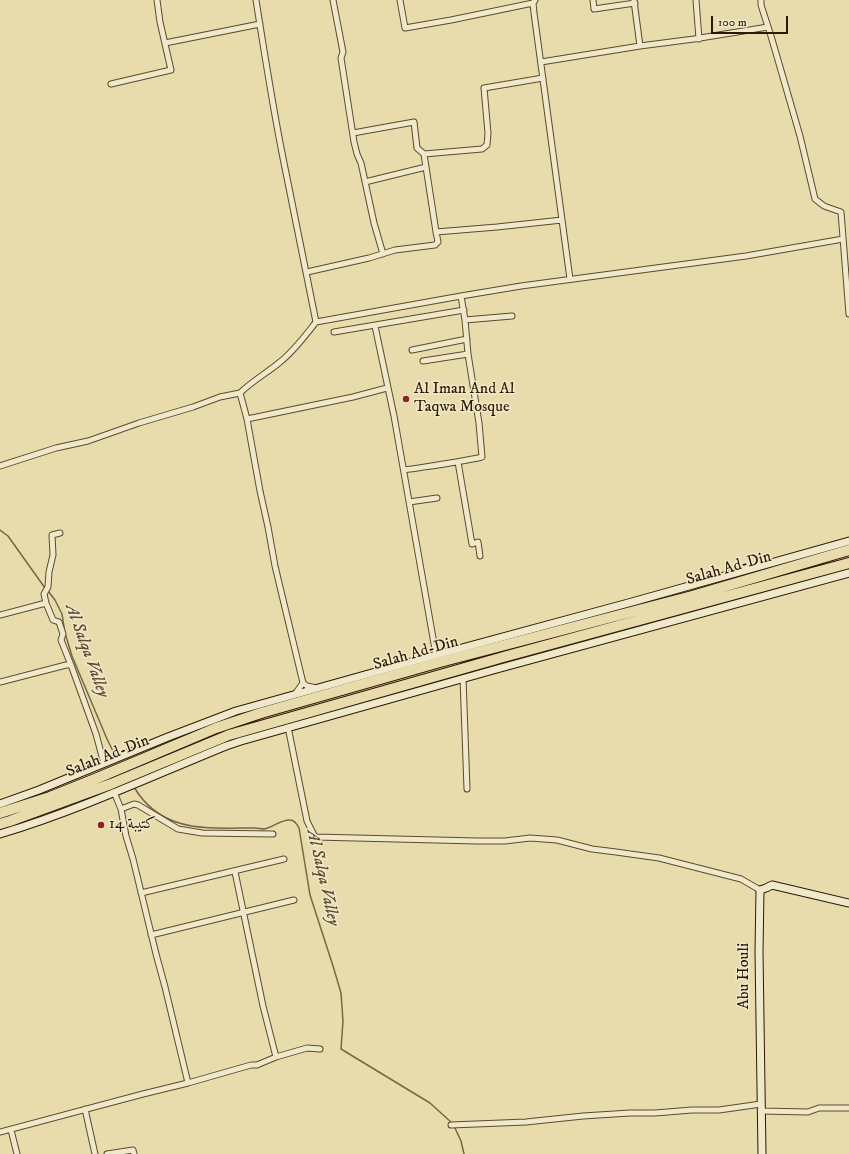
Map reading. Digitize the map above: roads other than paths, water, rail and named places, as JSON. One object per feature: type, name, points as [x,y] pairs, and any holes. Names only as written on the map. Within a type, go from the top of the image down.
[{"type":"highway","name":"Salah Ad-Din","points":[[0,824],[51,802],[106,769],[130,759],[261,713],[440,662],[692,596],[849,550]]},
{"type":"highway","name":"Salah Ad-Din","points":[[0,813],[114,789],[170,759],[229,735],[616,626],[849,563]]},
{"type":"highway","points":[[716,588],[720,592],[718,599]]},
{"type":"highway","points":[[616,626],[620,620],[619,615]]},
{"type":"main road","points":[[130,759],[198,725],[236,711],[849,541]]},
{"type":"main road","points":[[137,778],[226,746],[288,727],[849,572]]},
{"type":"main road","points":[[0,804],[106,769]]},
{"type":"main road","points":[[0,834],[114,789]]},
{"type":"main road","points":[[760,890],[772,885],[849,903]]},
{"type":"main road","name":"Abu Houli","points":[[760,890],[759,952],[762,1154]]},
{"type":"street","points":[[111,84],[171,70],[160,22],[157,0]]},
{"type":"street","points":[[256,0],[282,152],[316,322]]},
{"type":"street","points":[[333,0],[343,52],[341,58],[357,154],[361,163],[374,223],[383,254]]},
{"type":"street","points":[[400,0],[405,28],[451,20],[534,1],[570,279]]},
{"type":"street","points":[[593,0],[594,9],[635,1],[640,46]]},
{"type":"street","points":[[696,0],[699,39]]},
{"type":"street","points":[[760,0],[800,136],[815,198],[824,206],[841,212],[849,314]]},
{"type":"street","points":[[165,43],[260,24]]},
{"type":"street","points":[[541,62],[640,46],[699,39],[768,27]]},
{"type":"street","points":[[424,154],[482,149],[487,145],[488,132],[484,88],[543,78]]},
{"type":"street","points":[[307,272],[401,249],[435,245],[438,242],[424,154],[417,148],[414,122],[353,133]]},
{"type":"street","points":[[365,182],[426,167]]},
{"type":"street","points":[[436,232],[562,220]]},
{"type":"street","points":[[0,466],[56,448],[88,441],[139,423],[240,392],[281,362],[299,344],[316,322],[461,296],[570,279],[746,256],[843,239]]},
{"type":"street","points":[[404,470],[482,457],[479,423],[468,354],[464,310],[461,296]]},
{"type":"street","points":[[334,332],[464,310]]},
{"type":"street","points":[[465,320],[512,316]]},
{"type":"street","points":[[375,326],[404,470],[436,655]]},
{"type":"street","points":[[412,350],[467,339]]},
{"type":"street","points":[[423,361],[468,354]]},
{"type":"street","points":[[247,419],[352,397],[387,388]]},
{"type":"street","points":[[240,392],[247,419],[275,566],[303,683],[295,695]]},
{"type":"street","points":[[458,462],[472,544],[478,542],[480,556]]},
{"type":"street","points":[[409,502],[437,498]]},
{"type":"street","points":[[60,533],[52,535],[53,555],[49,572],[48,587],[44,594],[53,620],[59,622],[63,634],[61,640],[96,734],[106,769]]},
{"type":"street","points":[[0,615],[46,603]]},
{"type":"street","points":[[0,682],[70,665]]},
{"type":"street","points":[[462,678],[467,789]]},
{"type":"street","points":[[303,683],[307,686],[319,688]]},
{"type":"street","points":[[288,727],[307,821],[315,837],[477,842],[530,838],[557,840],[592,849],[659,858],[741,879],[760,890]]},
{"type":"street","points":[[114,789],[121,809],[126,836],[188,1083]]},
{"type":"street","points":[[121,809],[134,804],[138,805],[178,829],[202,833],[273,834]]},
{"type":"street","points":[[141,893],[284,859]]},
{"type":"street","points":[[234,872],[263,1006],[276,1058]]},
{"type":"street","points":[[151,935],[294,900]]},
{"type":"street","points":[[0,1132],[251,1065],[257,1065],[307,1048],[320,1049]]},
{"type":"street","points":[[451,1125],[526,1122],[630,1113],[761,1107],[808,1112],[819,1108],[849,1108]]},
{"type":"street","points":[[85,1109],[95,1154]]},
{"type":"street","points":[[11,1130],[17,1154]]},
{"type":"street","points":[[107,1154],[133,1150],[134,1154]]},
{"type":"waterway","name":"Al Salqa Valley","points":[[0,530],[8,536],[45,588]]},
{"type":"waterway","name":"Al Salqa Valley","points":[[48,591],[55,600],[62,614],[65,633],[72,656],[116,757]]},
{"type":"waterway","name":"Al Salqa Valley","points":[[134,787],[144,801],[155,811],[180,823],[209,828],[264,829],[287,820],[295,822],[299,828],[310,895],[341,993],[343,1021],[341,1049],[430,1103],[452,1123]]},
{"type":"waterway","name":"Al Salqa Valley","points":[[454,1126],[461,1141],[464,1154]]},
{"type":"place","name":"Al Iman And Al Taqwa Mosque","points":[[406,399]]},
{"type":"place","name":"كتيبة 14","points":[[101,825]]}]
